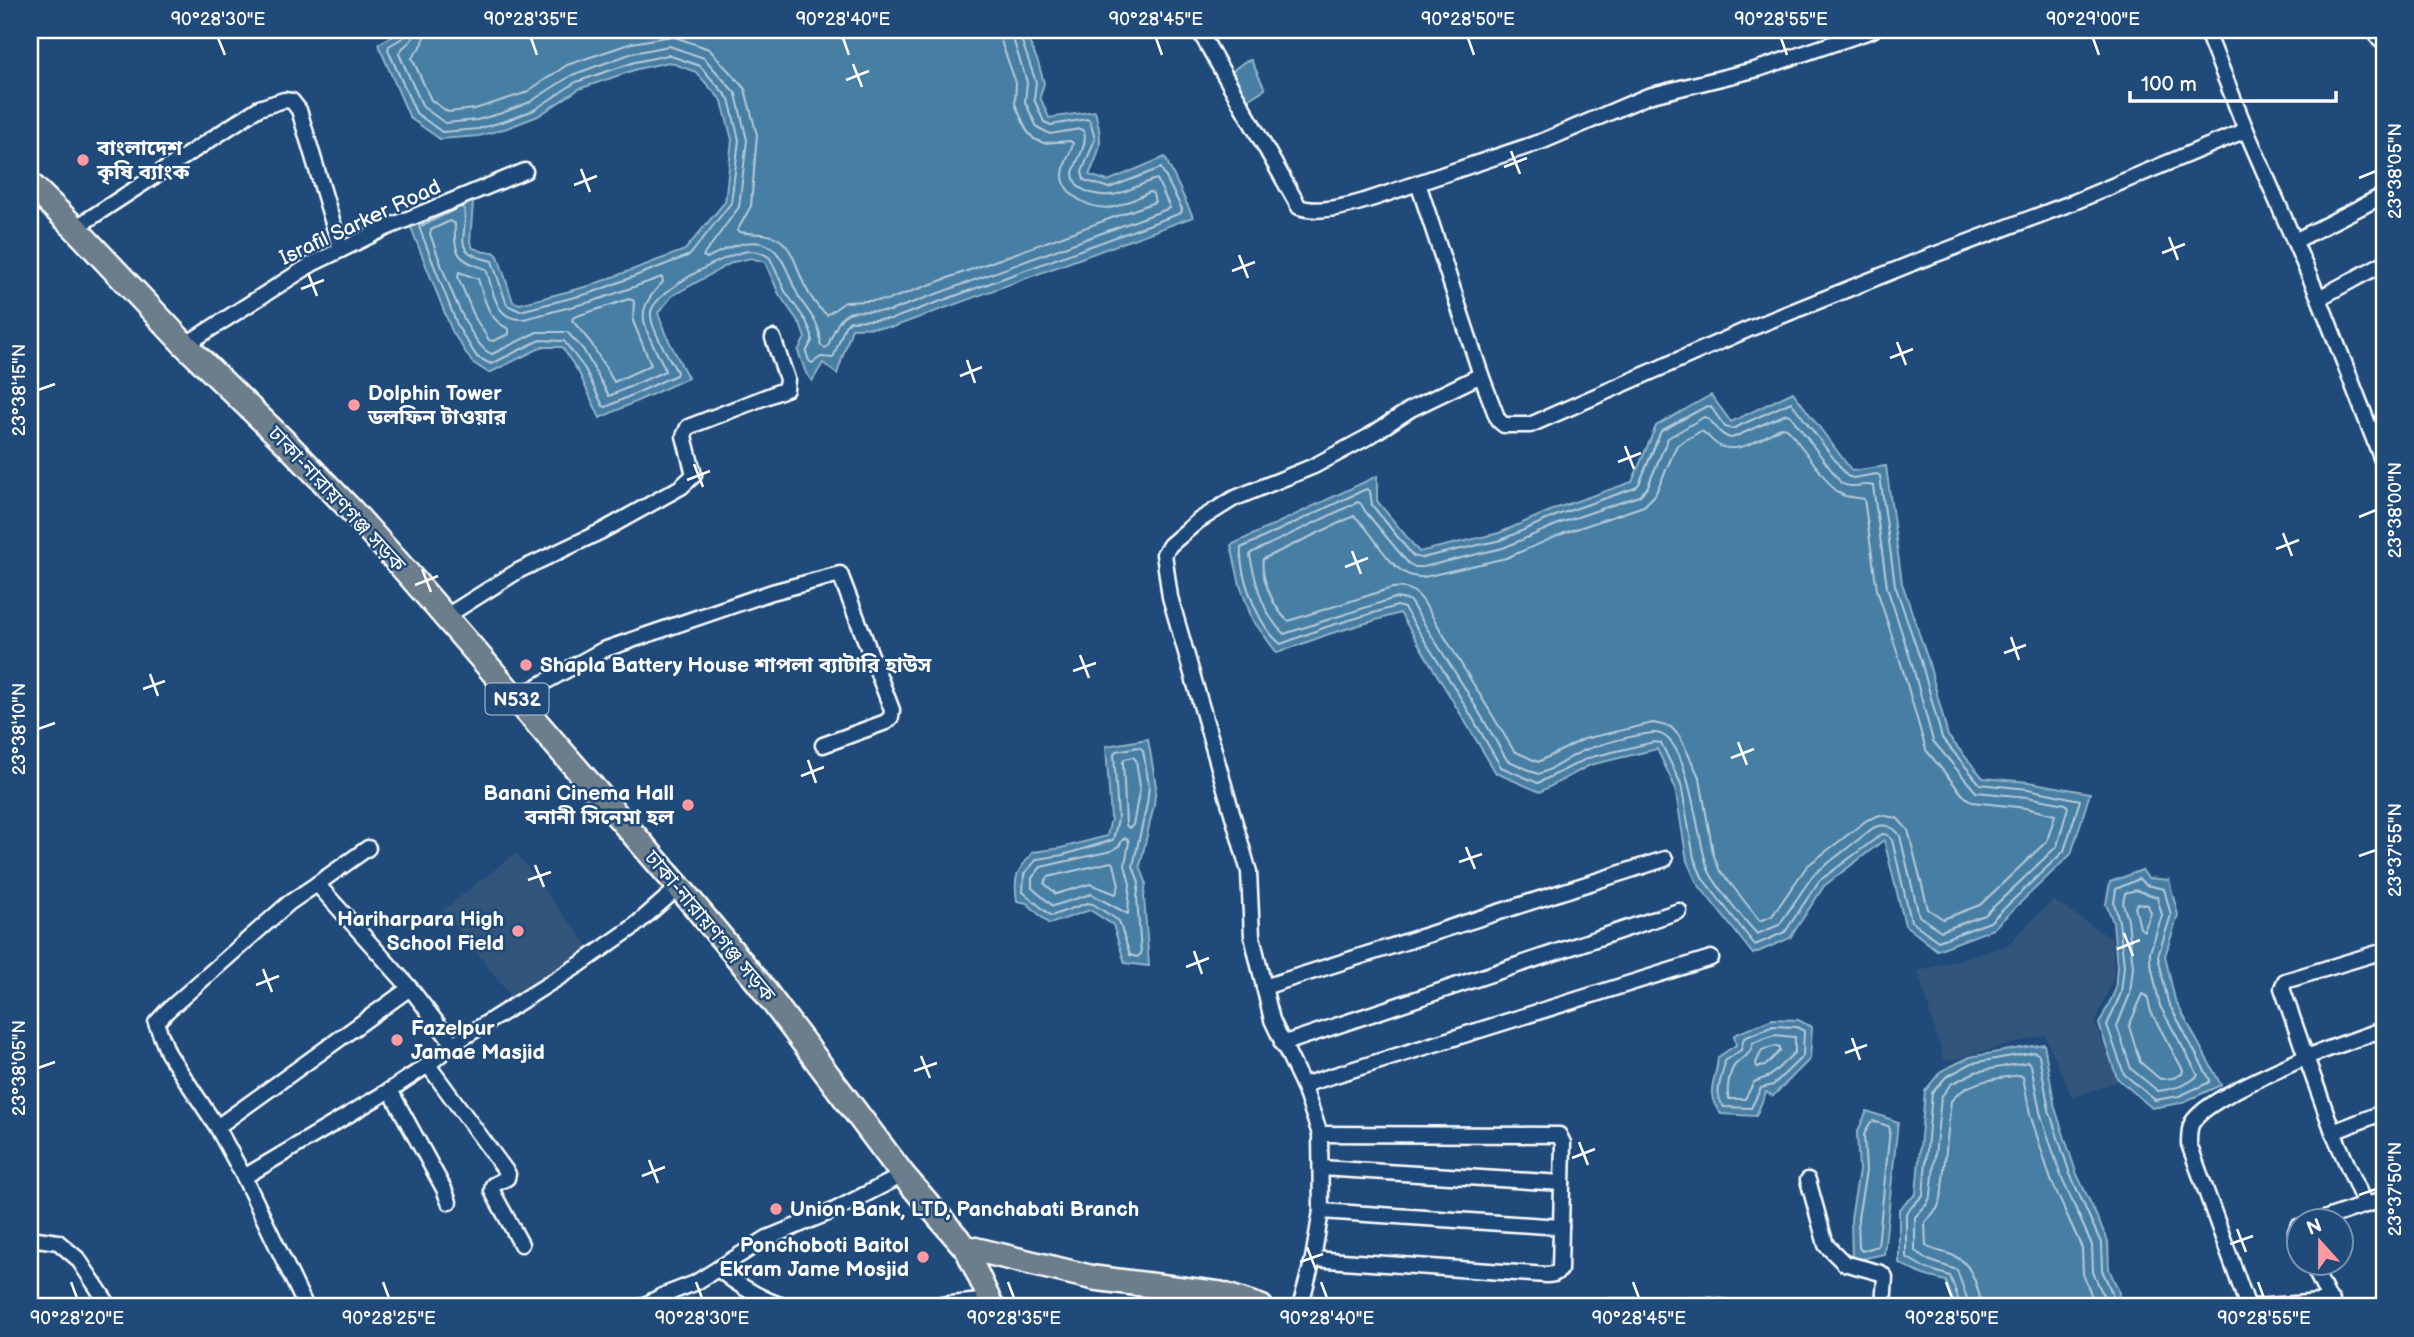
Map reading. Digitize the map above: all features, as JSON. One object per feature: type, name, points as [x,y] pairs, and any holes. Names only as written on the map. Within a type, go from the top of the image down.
[{"type":"highway","name":"ঢাকা-নারায়ণগঞ্জ সড়ক","points":[[30,184],[185,345],[351,510],[679,887],[758,982],[903,1175],[965,1247]]},
{"type":"highway","points":[[965,1247],[1094,1278],[1221,1294],[1261,1307]]},
{"type":"main road","points":[[965,1247],[992,1304]]},
{"type":"street","points":[[1199,30],[1299,207],[1311,212],[1327,211],[1543,141],[1648,96],[1758,69],[1872,30]]},
{"type":"street","points":[[2206,30],[2319,298],[2384,465]]},
{"type":"street","points":[[2375,30],[2384,42]]},
{"type":"street","points":[[75,228],[259,108],[284,100],[292,101],[299,110],[341,250]]},
{"type":"street","points":[[1418,183],[1498,420],[1504,425],[1530,425],[1749,329],[2074,202],[2246,130]]},
{"type":"street","name":"Israfil Sarker Road","points":[[185,345],[283,281],[341,250],[525,171]]},
{"type":"street","points":[[2295,241],[2384,195]]},
{"type":"street","points":[[2319,298],[2384,263]]},
{"type":"street","points":[[445,617],[519,571],[602,531],[681,487],[694,475],[684,436],[688,427],[786,389],[787,379],[773,338]]},
{"type":"street","points":[[1300,1307],[1313,1259],[1321,1211],[1320,1134],[1303,1086],[1272,1020],[1252,936],[1249,872],[1170,597],[1164,554],[1170,545],[1198,521],[1233,499],[1314,466],[1368,437],[1410,409],[1481,375]]},
{"type":"street","points":[[516,698],[604,650],[772,592],[840,574],[891,710],[891,717],[886,722],[823,745]]},
{"type":"street","points":[[305,1307],[244,1177],[217,1126],[168,1053],[156,1023],[289,903],[368,848]]},
{"type":"street","points":[[1264,987],[1664,859]]},
{"type":"street","points":[[317,884],[410,988],[453,1044]]},
{"type":"street","points":[[244,1177],[390,1090],[428,1065],[453,1044],[589,958],[632,928],[679,887]]},
{"type":"street","points":[[1282,1044],[1679,911]]},
{"type":"street","points":[[2365,1205],[2332,1130],[2283,984],[2384,951]]},
{"type":"street","points":[[1303,1086],[1711,958]]},
{"type":"street","points":[[217,1126],[410,988]]},
{"type":"street","points":[[2248,1307],[2189,1144],[2191,1124],[2206,1108],[2227,1096],[2384,1029]]},
{"type":"street","points":[[428,1065],[508,1174],[507,1178],[493,1185],[492,1191],[521,1244]]},
{"type":"street","points":[[390,1090],[449,1202]]},
{"type":"street","points":[[2332,1130],[2384,1112]]},
{"type":"street","points":[[1313,1259],[1554,1274],[1560,1270],[1563,1143],[1559,1135],[1320,1134]]},
{"type":"street","points":[[1321,1168],[1562,1183]]},
{"type":"street","points":[[641,1307],[695,1283],[767,1238],[833,1211],[903,1175]]},
{"type":"street","points":[[1808,1180],[1826,1245],[1844,1263],[1881,1273],[1885,1277],[1883,1307]]},
{"type":"street","points":[[2354,1209],[2384,1200]]},
{"type":"street","points":[[1321,1211],[1561,1227]]},
{"type":"street","points":[[30,1238],[58,1242],[78,1259],[110,1307]]},
{"type":"street","points":[[718,1269],[736,1284],[774,1304],[787,1307]]},
{"type":"street","points":[[2254,1307],[2333,1304],[2319,1278]]},
{"type":"street","points":[[920,1307],[992,1304]]},
{"type":"shaded area","name":"Hariharpara High School Field","points":[[516,853],[592,951],[520,1008],[443,910]]},
{"type":"shaded area","points":[[2053,900],[2112,939],[2114,975],[2095,1024],[2118,1081],[2072,1098],[2045,1035],[1944,1062],[1918,971],[2006,946]]},
{"type":"water","points":[[404,30],[1024,30],[1044,83],[1040,97],[1049,118],[1095,111],[1100,144],[1089,175],[1108,181],[1165,157],[1193,217],[893,327],[852,328],[837,374],[823,363],[812,381],[798,351],[805,338],[800,324],[779,294],[765,262],[751,258],[733,262],[672,296],[658,313],[688,378],[600,418],[579,373],[562,347],[542,347],[489,373],[472,362],[452,331],[410,225],[468,198],[473,203],[470,242],[473,248],[494,252],[498,256],[513,302],[520,304],[589,286],[685,250],[725,202],[732,140],[722,101],[696,72],[669,62],[637,69],[579,89],[538,116],[507,128],[479,136],[440,139],[410,118],[378,44]]},
{"type":"water","points":[[1251,60],[1265,89],[1242,103],[1226,76]]},
{"type":"water","points":[[1793,392],[1852,471],[1886,466],[1902,583],[1928,660],[1948,736],[1983,778],[2029,782],[2090,793],[2071,854],[1993,929],[1937,950],[1905,925],[1884,840],[1824,886],[1790,938],[1753,954],[1697,883],[1687,861],[1675,787],[1657,749],[1590,765],[1540,792],[1496,773],[1400,613],[1277,653],[1252,619],[1240,585],[1231,545],[1377,476],[1377,501],[1419,552],[1499,533],[1557,508],[1632,482],[1656,426],[1711,395],[1731,422]]},
{"type":"water","points":[[1148,739],[1156,786],[1140,866],[1146,882],[1144,897],[1149,966],[1125,963],[1113,925],[1090,910],[1049,924],[1027,903],[1017,901],[1016,885],[1020,869],[1033,852],[1107,836],[1111,819],[1106,746]]},
{"type":"water","points":[[2142,870],[2148,878],[2169,880],[2178,915],[2165,956],[2175,1000],[2221,1085],[2181,1103],[2152,1108],[2117,1078],[2099,1024],[2115,991],[2117,966],[2113,922],[2106,904],[2110,882]]},
{"type":"water","points":[[1772,1019],[1798,1020],[1812,1027],[1810,1059],[1773,1096],[1766,1092],[1756,1116],[1721,1114],[1712,1092],[1718,1057],[1736,1045],[1734,1035]]},
{"type":"water","points":[[2044,1044],[2055,1108],[2076,1172],[2108,1241],[2109,1269],[2119,1292],[2118,1307],[1960,1307],[1955,1305],[1946,1281],[1923,1275],[1899,1263],[1899,1209],[1916,1194],[1925,1091],[1941,1071],[1970,1057]]},
{"type":"water","points":[[1867,1111],[1898,1122],[1884,1254],[1852,1261],[1851,1218],[1859,1171],[1857,1133]]},
{"type":"water","points":[[1709,1297],[1793,1307],[1608,1307],[1607,1298]]},
{"type":"place","name":"বাংলাদেশ কৃষি ব্যাংক","points":[[83,160]]},
{"type":"place","name":"Dolphin Tower ডলফিন টাওয়ার","points":[[354,405]]},
{"type":"place","name":"Shapla Battery House শাপলা ব্যাটারি হাউস","points":[[526,665]]},
{"type":"place","name":"Banani Cinema Hall বনানী সিনেমা হল","points":[[688,805]]},
{"type":"place","name":"Hariharpara High School Field","points":[[518,931]]},
{"type":"place","name":"Fazelpur Jamae Masjid","points":[[397,1040]]},
{"type":"place","name":"Union Bank, LTD, Panchabati Branch","points":[[776,1209]]},
{"type":"place","name":"Ponchoboti Baitol Ekram Jame Mosjid","points":[[923,1257]]}]
